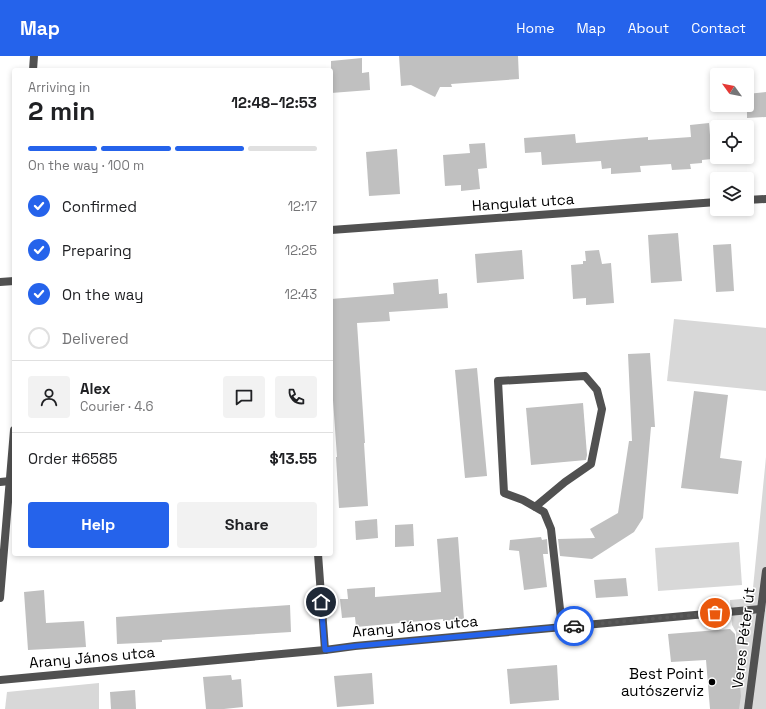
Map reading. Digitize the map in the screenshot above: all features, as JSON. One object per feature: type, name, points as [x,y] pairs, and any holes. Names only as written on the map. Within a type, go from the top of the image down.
[{"type":"street","points":[[33,68],[34,56]]},
{"type":"street","points":[[754,200],[766,199]]},
{"type":"street","name":"Hangulat utca","points":[[333,230],[710,203]]},
{"type":"street","points":[[0,282],[12,281]]},
{"type":"street","points":[[535,507],[591,464],[602,409],[597,390],[585,376],[498,381],[504,493],[523,500],[535,507],[544,512],[551,529],[562,627]]},
{"type":"street","points":[[0,598],[12,455]]},
{"type":"street","points":[[0,482],[10,480]]},
{"type":"street","points":[[318,556],[325,650]]},
{"type":"street","name":"Veres Péter út","points":[[748,709],[766,571]]},
{"type":"street","name":"Arany János utca","points":[[0,680],[761,609]]},
{"type":"shaded area","points":[[674,319],[766,328],[766,391],[667,381]]},
{"type":"shaded area","points":[[766,457],[766,709],[735,709],[736,632],[732,625],[730,600],[752,598]]},
{"type":"shaded area","points":[[739,542],[742,585],[658,591],[655,548]]},
{"type":"shaded area","points":[[99,683],[99,709],[5,709],[7,692]]},
{"type":"building","points":[[399,56],[518,56],[519,79],[451,84],[452,87],[440,87],[435,97],[411,85],[401,86]]},
{"type":"building","points":[[362,58],[362,73],[369,72],[370,90],[333,93],[333,68],[331,68],[331,61]]},
{"type":"building","points":[[766,92],[766,117],[747,118],[747,112],[754,112],[754,93]]},
{"type":"building","points":[[709,123],[710,135],[710,159],[702,160],[702,163],[690,164],[691,169],[672,170],[671,164],[640,166],[641,172],[611,174],[611,168],[602,169],[601,161],[542,165],[541,152],[525,153],[524,138],[575,134],[576,143],[648,137],[648,140],[691,137],[690,125]]},
{"type":"building","points":[[485,143],[487,168],[478,169],[480,189],[461,191],[461,185],[445,186],[443,155],[470,153],[469,144]]},
{"type":"building","points":[[397,149],[400,194],[369,196],[366,152]]},
{"type":"building","points":[[678,233],[682,281],[651,283],[648,235]]},
{"type":"building","points":[[731,244],[734,291],[716,292],[713,245]]},
{"type":"building","points":[[522,250],[524,279],[477,283],[475,254]]},
{"type":"building","points":[[599,250],[602,264],[611,263],[614,303],[586,305],[586,298],[573,299],[571,265],[583,264],[583,261],[586,261],[585,251]]},
{"type":"building","points":[[438,279],[439,294],[447,293],[448,308],[389,312],[390,321],[357,323],[368,506],[339,508],[333,400],[333,299],[394,294],[393,283]]},
{"type":"building","points":[[650,353],[655,427],[651,427],[643,518],[634,532],[592,559],[560,556],[558,539],[595,538],[590,529],[618,513],[629,441],[632,441],[628,354]]},
{"type":"building","points":[[477,368],[487,476],[465,478],[455,370]]},
{"type":"building","points":[[694,391],[728,395],[720,458],[742,461],[738,494],[681,488]]},
{"type":"building","points":[[583,403],[587,455],[586,460],[531,465],[526,408]]},
{"type":"building","points":[[377,519],[378,538],[356,540],[355,521]]},
{"type":"building","points":[[413,524],[414,546],[395,547],[395,525]]},
{"type":"building","points":[[458,537],[464,619],[443,621],[443,619],[356,627],[355,617],[342,618],[340,599],[348,599],[347,589],[375,587],[375,597],[441,592],[437,539]]},
{"type":"building","points":[[541,537],[542,540],[547,539],[548,554],[543,554],[547,587],[524,590],[519,551],[509,550],[510,540]]},
{"type":"building","points":[[626,578],[628,596],[596,598],[594,580]]},
{"type":"building","points":[[44,590],[46,623],[84,621],[86,647],[28,650],[24,592]]},
{"type":"building","points":[[290,605],[291,632],[117,644],[116,617]]},
{"type":"building","points":[[730,629],[735,634],[741,696],[739,709],[710,709],[706,660],[671,662],[668,634]]},
{"type":"building","points":[[557,665],[559,700],[510,704],[507,669]]},
{"type":"building","points":[[372,673],[374,704],[337,707],[334,676]]},
{"type":"building","points":[[231,675],[232,680],[241,679],[243,707],[206,709],[203,677]]},
{"type":"building","points":[[135,690],[136,709],[111,709],[110,692]]},
{"type":"way so far","points":[[574,626],[715,613]]},
{"type":"place","name":"Best Point autószerviz","points":[[712,682]]},
{"type":"route","points":[[321,602],[325,650],[574,626]]}]
